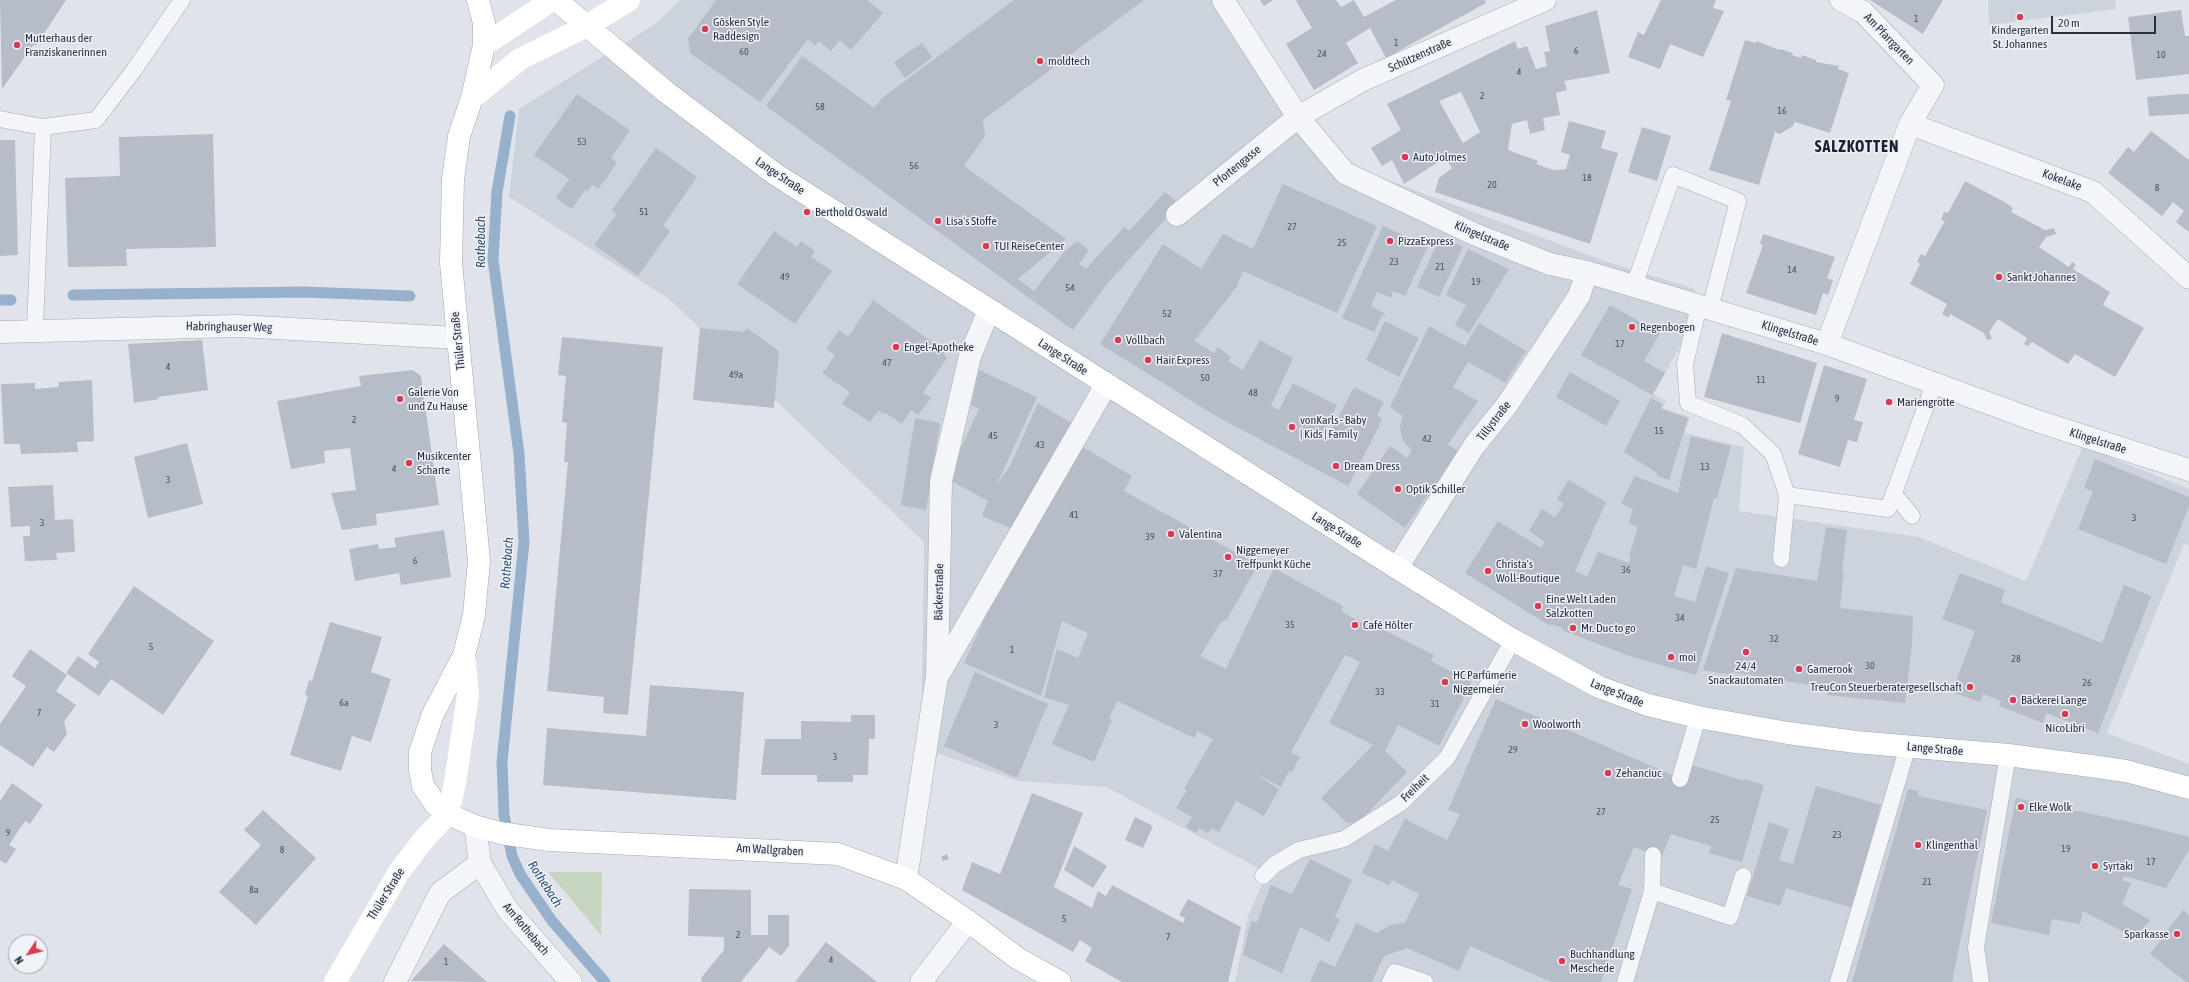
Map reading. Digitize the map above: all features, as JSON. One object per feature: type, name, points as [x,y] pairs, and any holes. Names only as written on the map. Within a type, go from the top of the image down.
[{"type":"main road","name":"Thüler Straße","points":[[448,814],[436,805],[423,786],[420,770],[420,752],[433,714],[464,656],[474,615],[479,561],[451,264],[453,179],[459,136],[472,98],[484,45],[484,23],[478,0]]},
{"type":"main road","points":[[484,45],[552,0]]},
{"type":"main road","name":"Lange Straße","points":[[556,0],[585,27],[670,96],[775,174],[1397,568],[1513,640],[1599,687],[1648,705],[1698,717],[1795,734],[1856,742],[2008,756],[2126,771],[2189,788]]},
{"type":"main road","points":[[472,98],[520,59],[585,27],[629,0]]},
{"type":"main road","name":"Thüler Straße","points":[[335,982],[399,872],[425,838],[448,814],[455,783],[468,695],[464,656]]},
{"type":"main road","name":"Am Wallgraben","points":[[448,814],[475,826],[500,833],[548,840],[838,854],[906,879],[968,921],[1017,958],[1060,982]]},
{"type":"street","name":"Klingelstraße","points":[[1223,0],[1298,117],[1345,173],[1474,234],[1550,264],[1587,272],[1827,344],[2037,421],[2189,470]]},
{"type":"street","name":"Schützenstraße","points":[[1298,117],[1363,80],[1545,0]]},
{"type":"street","name":"Am Pfarrgarten","points":[[1841,0],[1863,12],[1933,84]]},
{"type":"street","name":"Klingelstraße","points":[[1827,344],[1910,124],[1933,84]]},
{"type":"street","name":"Pfortengasse","points":[[1177,215],[1298,117]]},
{"type":"street","name":"Kokelake","points":[[1910,124],[2093,192],[2189,278]]},
{"type":"street","name":"Tillystraße","points":[[1397,568],[1474,446],[1507,405],[1579,296],[1587,272]]},
{"type":"street","name":"Bäckerstraße","points":[[906,879],[937,676],[941,481],[970,356],[989,310]]},
{"type":"street","name":"Habringhauser Weg","points":[[0,332],[35,329],[238,326],[458,338]]},
{"type":"street","points":[[937,676],[1106,385]]},
{"type":"street","name":"Am Rothebach","points":[[475,826],[480,863],[507,908],[571,982]]},
{"type":"street","points":[[395,982],[440,893],[480,863]]},
{"type":"street","points":[[921,982],[968,921]]},
{"type":"lane","points":[[0,119],[43,127],[96,120],[134,70],[182,0]]},
{"type":"lane","points":[[35,329],[43,127]]},
{"type":"lane","points":[[1634,286],[1673,175],[1738,201],[1685,364],[1688,403],[1742,425],[1773,454],[1787,495],[1781,559]]},
{"type":"lane","points":[[1787,495],[1888,509],[1934,384]]},
{"type":"lane","points":[[1894,494],[1912,516]]},
{"type":"lane","name":"Freiheit","points":[[1263,876],[1275,864],[1299,850],[1344,839],[1401,803],[1447,758],[1513,640]]},
{"type":"lane","points":[[1680,779],[1698,717]]},
{"type":"lane","points":[[1838,982],[1908,746]]},
{"type":"lane","points":[[1981,982],[1976,947],[2008,756]]},
{"type":"lane","points":[[1625,982],[1652,891],[1654,855]]},
{"type":"lane","points":[[1652,891],[1730,917],[1743,876]]},
{"type":"lane","points":[[1390,982],[1395,972],[1425,982]]},
{"type":"shaded area","points":[[680,0],[1233,0],[1342,163],[1605,261],[1695,289],[1681,344],[1654,394],[1666,401],[1663,408],[1690,417],[1685,433],[1744,447],[1739,511],[1919,537],[2026,581],[2083,446],[2189,489],[2189,546],[2184,544],[2107,733],[2189,764],[2189,982],[1235,982],[1248,916],[1267,873],[1106,787],[1018,781],[921,748],[924,542],[669,299],[509,197],[519,109],[655,24]]},
{"type":"shaded area","name":"Kindergarten St. Johannes","points":[[1988,0],[2115,0],[2116,9],[1989,25]]},
{"type":"green space","points":[[548,872],[602,872],[601,935]]},
{"type":"building","name":"Mutterhaus der Franziskanerinnen","points":[[0,0],[66,0],[36,46],[34,44],[2,89]]},
{"type":"building","points":[[716,0],[867,0],[883,13],[851,50],[840,40],[831,51],[819,41],[815,45],[808,39],[760,102],[690,53],[688,39]]},
{"type":"building","points":[[1014,0],[1144,0],[983,120],[985,136],[964,166],[1066,239],[1018,279],[1034,291],[1064,252],[1077,241],[1089,250],[1079,264],[1086,269],[1124,227],[1129,231],[1165,192],[1179,204],[1107,284],[1073,330],[766,106],[802,56],[874,108],[882,98]]},
{"type":"building","points":[[1260,0],[1273,0],[1264,6]]},
{"type":"building","points":[[1336,0],[1341,7],[1354,0],[1364,17],[1396,0],[1485,0],[1486,3],[1386,58],[1370,28],[1346,43],[1358,63],[1314,90],[1286,44],[1312,28],[1296,1]]},
{"type":"building","points":[[1661,0],[1716,0],[1713,8],[1724,11],[1703,57],[1670,44],[1660,69],[1628,57],[1638,32],[1644,35]]},
{"type":"building","points":[[1870,0],[1943,0],[1923,34]]},
{"type":"building","points":[[1597,10],[1610,73],[1564,81],[1567,90],[1556,93],[1560,115],[1543,118],[1545,130],[1530,134],[1527,120],[1512,124],[1508,150],[1538,161],[1536,164],[1553,170],[1566,169],[1570,155],[1561,152],[1569,121],[1606,131],[1601,148],[1618,153],[1590,244],[1435,192],[1439,178],[1452,168],[1443,155],[1438,158],[1440,161],[1404,184],[1392,160],[1382,166],[1371,148],[1401,130],[1387,104],[1515,41],[1518,49],[1527,46],[1536,69],[1547,66],[1544,52],[1550,51],[1545,26]],"holes":[[[1461,92],[1480,132],[1463,143],[1439,101]]]},
{"type":"building","points":[[2181,10],[2185,36],[2189,36],[2189,74],[2136,80],[2128,17]]},
{"type":"building","points":[[1745,40],[1756,43],[1757,41],[1779,50],[1793,53],[1792,55],[1801,58],[1802,55],[1816,60],[1816,62],[1839,66],[1838,69],[1849,73],[1830,133],[1795,122],[1793,126],[1780,134],[1775,132],[1759,185],[1709,170],[1731,101],[1726,100]]},
{"type":"building","points":[[922,43],[932,57],[905,78],[894,62]]},
{"type":"building","points":[[577,94],[630,130],[611,158],[617,162],[608,176],[598,189],[592,185],[587,192],[585,190],[572,209],[556,198],[569,179],[534,155]]},
{"type":"building","points":[[2189,94],[2189,114],[2149,116],[2147,97]]},
{"type":"building","points":[[1642,127],[1671,136],[1657,181],[1628,172]]},
{"type":"building","points":[[2151,131],[2189,160],[2189,232],[2176,222],[2184,211],[2173,202],[2162,216],[2108,173],[2128,147],[2134,152]]},
{"type":"building","points":[[213,134],[216,247],[126,249],[127,266],[68,267],[65,178],[120,176],[119,137]]},
{"type":"building","points":[[0,140],[15,140],[18,255],[0,256]]},
{"type":"building","points":[[656,148],[697,177],[663,226],[670,231],[638,276],[594,245],[617,214],[612,210]]},
{"type":"building","name":"Sankt Johannes","points":[[1965,181],[2006,203],[2013,208],[2011,212],[2045,230],[2054,228],[2056,234],[2046,237],[2039,247],[2069,267],[2072,262],[2076,265],[2073,269],[2110,292],[2103,305],[2144,328],[2115,377],[2075,354],[2068,364],[2032,342],[2028,346],[2024,344],[2027,338],[1998,319],[1989,332],[1992,339],[1987,340],[1984,333],[1950,314],[1949,318],[1942,314],[1947,304],[1910,284],[1920,264],[1917,262],[1921,254],[1925,256],[1945,221],[1941,220],[1944,212],[1948,213]]},
{"type":"building","points":[[1283,184],[1377,226],[1337,313],[1243,271],[1236,288],[1194,341],[1214,353],[1218,347],[1231,357],[1228,361],[1243,370],[1260,340],[1293,358],[1271,406],[1279,410],[1293,383],[1337,405],[1323,435],[1328,437],[1354,387],[1384,402],[1377,415],[1382,418],[1377,430],[1348,486],[1216,416],[1100,344],[1163,244],[1201,269],[1223,234],[1253,249]]},
{"type":"building","points":[[1383,226],[1428,246],[1405,296],[1393,291],[1391,298],[1377,292],[1371,306],[1385,314],[1385,316],[1382,315],[1374,332],[1342,318]]},
{"type":"building","points":[[774,231],[797,247],[801,241],[815,251],[811,257],[832,271],[795,324],[737,284]]},
{"type":"building","points":[[1763,234],[1835,257],[1827,278],[1833,280],[1828,295],[1823,293],[1816,315],[1746,293],[1763,245],[1760,244]]},
{"type":"building","points":[[1441,236],[1463,247],[1439,297],[1417,287]]},
{"type":"building","points":[[1468,249],[1509,269],[1469,333],[1455,325],[1466,305],[1446,295]]},
{"type":"building","points":[[873,300],[942,349],[947,358],[923,393],[931,398],[918,415],[911,410],[902,424],[884,412],[883,414],[878,411],[870,422],[842,404],[850,392],[823,374],[823,371],[835,355],[826,349],[839,330],[848,337]]},
{"type":"building","points":[[1610,305],[1660,333],[1644,361],[1665,373],[1652,395],[1581,355]]},
{"type":"building","points":[[1385,321],[1419,338],[1399,377],[1366,360]]},
{"type":"building","points":[[1479,323],[1526,351],[1505,383],[1468,362],[1453,387],[1478,401],[1448,444],[1458,451],[1405,528],[1357,494],[1390,446],[1407,458],[1412,450],[1405,443],[1401,435],[1400,425],[1403,416],[1390,407],[1429,326],[1465,346]]},
{"type":"building","points":[[700,328],[744,332],[747,328],[779,351],[774,408],[693,400]]},
{"type":"building","points":[[1722,333],[1817,363],[1800,423],[1704,397]]},
{"type":"building","points":[[562,337],[663,347],[628,715],[603,713],[604,697],[547,691],[568,462],[564,462],[567,423],[562,422],[566,376],[558,375]]},
{"type":"building","points":[[202,340],[208,390],[158,397],[159,399],[134,403],[128,344]]},
{"type":"building","points":[[1824,365],[1867,379],[1854,420],[1863,422],[1857,442],[1848,440],[1840,467],[1798,454]]},
{"type":"building","points":[[413,370],[421,376],[439,505],[376,514],[377,525],[342,530],[331,493],[356,490],[350,448],[324,451],[325,463],[291,469],[277,401],[361,386],[359,376]]},
{"type":"building","points":[[979,370],[1037,397],[996,486],[1010,466],[1038,403],[1073,424],[1013,529],[982,516],[988,501],[953,482],[951,483],[955,461],[979,409],[971,405]]},
{"type":"building","points":[[1570,372],[1620,401],[1606,426],[1556,397]]},
{"type":"building","points":[[92,380],[94,441],[77,442],[78,452],[21,454],[20,444],[4,444],[1,384],[35,383],[35,389],[59,387],[58,382]]},
{"type":"building","points":[[1651,398],[1662,404],[1661,409],[1688,418],[1669,480],[1657,476],[1657,473],[1624,452]]},
{"type":"building","points":[[915,418],[940,423],[926,510],[901,505]]},
{"type":"building","points":[[1691,436],[1731,446],[1717,498],[1714,498],[1696,569],[1683,565],[1674,596],[1695,602],[1706,566],[1729,573],[1696,675],[1632,657],[1562,630],[1563,628],[1551,624],[1550,626],[1465,573],[1498,521],[1541,548],[1545,542],[1529,531],[1542,509],[1555,517],[1564,504],[1557,499],[1569,480],[1606,502],[1575,571],[1587,577],[1598,552],[1629,563],[1631,557],[1629,556],[1638,527],[1629,523],[1633,509],[1621,503],[1635,476],[1678,493]]},
{"type":"building","points":[[187,443],[203,504],[148,518],[134,457]]},
{"type":"building","points":[[1081,446],[1132,476],[1124,491],[1258,565],[1227,619],[1221,622],[1200,656],[1226,669],[1274,568],[1343,606],[1341,611],[1376,631],[1378,627],[1434,655],[1431,661],[1472,682],[1439,746],[1398,725],[1385,751],[1407,772],[1359,822],[1347,823],[1321,798],[1373,745],[1329,723],[1360,662],[1345,655],[1291,752],[1300,757],[1292,772],[1289,771],[1281,787],[1252,772],[1279,789],[1264,816],[1236,801],[1219,832],[1211,828],[1208,833],[1199,828],[1196,833],[1186,827],[1192,817],[1176,808],[1187,790],[1184,789],[1213,739],[1197,731],[1194,738],[1117,701],[1109,719],[1112,720],[1094,762],[1052,744],[1069,705],[1044,697],[1057,649],[1078,658],[1088,633],[1062,621],[1041,696],[964,663],[1011,561]]},
{"type":"building","points":[[2095,459],[2189,497],[2189,506],[2166,564],[2078,529],[2093,491],[2084,488]]},
{"type":"building","points":[[53,485],[55,520],[73,519],[75,552],[56,553],[57,560],[25,561],[23,536],[30,536],[30,526],[11,527],[8,487]]},
{"type":"building","points":[[1826,527],[1847,530],[1842,570],[1844,571],[1840,608],[1913,616],[1912,644],[1905,703],[1827,695],[1828,688],[1732,672],[1730,675],[1703,670],[1736,568],[1817,581]]},
{"type":"building","points":[[444,530],[451,577],[401,585],[399,573],[355,581],[349,549],[378,544],[379,549],[396,547],[394,538]]},
{"type":"building","points":[[1960,573],[2005,590],[2001,602],[2102,643],[2124,585],[2151,596],[2098,733],[2046,713],[2043,723],[1999,706],[2001,701],[1983,694],[1980,702],[1952,692],[1975,631],[1942,619]]},
{"type":"building","points":[[134,586],[214,641],[163,715],[111,679],[99,696],[66,673],[78,656],[95,668],[99,662],[88,654]]},
{"type":"building","points":[[330,622],[382,637],[371,672],[391,679],[371,742],[352,736],[341,771],[290,755],[308,696],[305,695],[309,680],[312,681]]},
{"type":"building","points":[[30,649],[67,675],[56,691],[76,705],[64,722],[67,734],[54,752],[47,747],[33,767],[0,745],[0,724],[26,686],[12,676]]},
{"type":"building","points":[[975,672],[1048,704],[1017,778],[944,746]]},
{"type":"building","points":[[650,685],[744,692],[736,800],[543,785],[547,728],[646,736]]},
{"type":"building","points":[[1496,699],[1686,781],[1691,765],[1764,785],[1742,862],[1709,853],[1711,846],[1671,834],[1661,858],[1634,847],[1618,885],[1632,889],[1601,982],[1551,982],[1470,946],[1459,971],[1407,948],[1384,956],[1372,982],[1310,982],[1320,960],[1335,967],[1356,923],[1377,933],[1390,925],[1405,923],[1419,894],[1392,880],[1389,885],[1362,873],[1375,844],[1388,851],[1405,819],[1447,840],[1460,814],[1448,810]]},
{"type":"building","points":[[851,715],[875,715],[875,739],[869,739],[868,775],[853,775],[853,782],[817,782],[817,775],[761,775],[765,739],[801,739],[801,721],[851,722]]},
{"type":"building","points":[[12,783],[43,805],[30,824],[25,821],[9,845],[16,849],[6,864],[0,860],[0,801]]},
{"type":"building","points":[[1816,786],[1881,805],[1852,908],[1786,888],[1780,906],[1747,896],[1769,822],[1789,829],[1779,860],[1793,864]]},
{"type":"building","points":[[1908,789],[1919,791],[1917,796],[1987,810],[1952,982],[1852,982]]},
{"type":"building","points":[[1032,793],[1083,813],[1054,887],[1092,908],[1098,891],[1106,896],[1112,885],[1183,923],[1185,918],[1179,915],[1188,899],[1241,927],[1228,982],[1122,982],[1085,961],[1092,948],[1080,940],[1073,952],[962,890],[972,862],[1000,874]]},
{"type":"building","points":[[2016,798],[2139,824],[2189,837],[2189,850],[2166,888],[2124,876],[2122,880],[2131,883],[2122,904],[2150,920],[2136,938],[2083,911],[2080,924],[2052,919],[2049,935],[1991,923]]},
{"type":"building","points":[[263,810],[316,858],[256,925],[219,892],[261,845],[244,830]]},
{"type":"building","points":[[1135,817],[1153,826],[1143,848],[1125,840]]},
{"type":"building","points":[[1074,846],[1107,866],[1093,888],[1064,870]]},
{"type":"building","points":[[947,854],[949,859],[943,861],[941,857]]},
{"type":"building","points":[[1310,859],[1352,880],[1335,917],[1340,919],[1329,942],[1300,927],[1282,973],[1243,955],[1251,921],[1257,922],[1271,885],[1292,894]]},
{"type":"building","points":[[689,889],[751,890],[751,935],[768,935],[768,915],[789,915],[789,946],[781,956],[769,947],[741,982],[702,982],[701,978],[724,950],[724,937],[688,936]]},
{"type":"building","name":"Sparkasse","points":[[2183,910],[2189,915],[2189,982],[2186,982],[2150,954]]},
{"type":"building","points":[[826,942],[872,978],[877,982],[795,982]]},
{"type":"building","points":[[444,944],[487,982],[411,981]]},
{"type":"waterway","name":"Rothebach","points":[[510,116],[497,192],[493,259],[519,454],[524,542],[502,762],[504,815],[512,856],[520,874],[552,921],[605,982]]},
{"type":"waterway","points":[[73,295],[304,292],[410,296]]},
{"type":"waterway","points":[[0,300],[11,300]]},
{"type":"place","name":"Kindergarten St. Johannes","points":[[2020,17]]},
{"type":"place","name":"Gösken Style Raddesign","points":[[705,29]]},
{"type":"place","name":"Mutterhaus der Franziskanerinnen","points":[[17,45]]},
{"type":"place","name":"moldtech","points":[[1040,61]]},
{"type":"place","name":"Auto Jolmes","points":[[1405,157]]},
{"type":"place","name":"Berthold Oswald","points":[[807,212]]},
{"type":"place","name":"Lisa's Stoffe","points":[[938,221]]},
{"type":"place","name":"PizzaExpress","points":[[1390,241]]},
{"type":"place","name":"TUI ReiseCenter","points":[[986,246]]},
{"type":"place","name":"Sankt Johannes","points":[[1999,277]]},
{"type":"place","name":"Regenbogen","points":[[1632,327]]},
{"type":"place","name":"Vollbach","points":[[1118,340]]},
{"type":"place","name":"Engel-Apotheke","points":[[896,347]]},
{"type":"place","name":"Hair Express","points":[[1148,360]]},
{"type":"place","name":"Galerie Von und Zu Hause","points":[[400,399]]},
{"type":"place","name":"Mariengrotte","points":[[1889,402]]},
{"type":"place","name":"vonKarls - Baby | Kids | Family","points":[[1292,427]]},
{"type":"place","name":"Musikcenter Scharte","points":[[409,463]]},
{"type":"place","name":"Dream Dress","points":[[1336,466]]},
{"type":"place","name":"Optik Schiller","points":[[1398,489]]},
{"type":"place","name":"Valentina","points":[[1171,534]]},
{"type":"place","name":"Niggemeyer Treffpunkt Küche","points":[[1228,557]]},
{"type":"place","name":"Christa's Woll-Boutique","points":[[1488,571]]},
{"type":"place","name":"Eine Welt Laden Salzkotten","points":[[1538,606]]},
{"type":"place","name":"Café Hölter","points":[[1355,625]]},
{"type":"place","name":"Mr. Duc to go","points":[[1573,628]]},
{"type":"place","name":"24/4 Snackautomaten","points":[[1746,652]]},
{"type":"place","name":"moi","points":[[1671,657]]},
{"type":"place","name":"Gamerook","points":[[1799,669]]},
{"type":"place","name":"HC Parfümerie Niggemeier","points":[[1445,682]]},
{"type":"place","name":"TreuCon Steuerberatergesellschaft","points":[[1970,687]]},
{"type":"place","name":"Bäckerei Lange","points":[[2013,700]]},
{"type":"place","name":"NicoLibri","points":[[2065,714]]},
{"type":"place","name":"Woolworth","points":[[1525,724]]},
{"type":"place","name":"Zehanciuc","points":[[1608,773]]},
{"type":"place","name":"Elke Wolk","points":[[2021,807]]},
{"type":"place","name":"Klingenthal","points":[[1918,845]]},
{"type":"place","name":"Syrtaki","points":[[2095,866]]},
{"type":"place","name":"Sparkasse","points":[[2177,934]]},
{"type":"place","name":"Buchhandlung Meschede","points":[[1562,961]]},
{"type":"district","name":"SALZKOTTEN","points":[[1857,147]]}]
